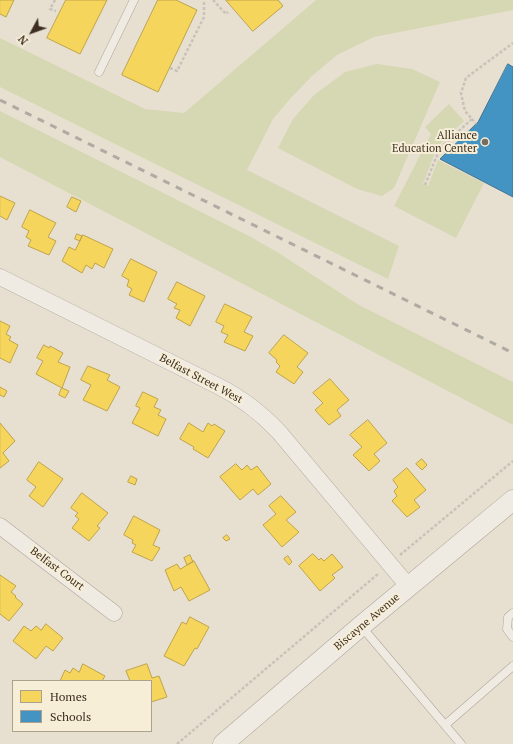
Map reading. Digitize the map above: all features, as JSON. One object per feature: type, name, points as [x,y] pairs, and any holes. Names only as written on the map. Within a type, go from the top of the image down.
[{"type":"street","name":"Belfast Street West","points":[[0,277],[234,394],[250,405],[265,417],[279,432],[409,587]]},
{"type":"street","name":"Biscayne Avenue","points":[[223,744],[361,626],[513,500]]},
{"type":"street","name":"Belfast Court","points":[[0,526],[114,613]]},
{"type":"lane","points":[[99,72],[134,0]]},
{"type":"lane","points":[[513,613],[508,618],[506,629],[513,637]]},
{"type":"lane","points":[[361,626],[461,744]]},
{"type":"lane","points":[[445,725],[513,666]]},
{"type":"path","points":[[55,0],[50,9],[56,12]]},
{"type":"path","points":[[170,68],[177,71],[204,17],[204,0]]},
{"type":"path","points":[[214,0],[226,14],[228,12]]},
{"type":"path","points":[[476,124],[465,111],[461,93],[466,78],[513,43]]},
{"type":"path","points":[[425,185],[440,148],[472,119]]},
{"type":"path","points":[[177,744],[513,461]]},
{"type":"green space","points":[[316,0],[513,0],[513,10],[374,37],[337,55],[312,76],[273,119],[247,170],[399,246],[388,279],[0,87],[0,38],[145,109],[184,113]]},
{"type":"green space","points":[[377,64],[412,69],[440,82],[394,188],[382,196],[357,189],[278,148],[293,119],[314,95],[345,72]]},
{"type":"green space","points":[[449,104],[464,121],[437,147],[423,184],[428,186],[438,160],[484,183],[456,238],[394,206],[431,134],[425,127]]},
{"type":"green space","points":[[0,111],[249,236],[277,252],[359,305],[513,382],[513,425],[0,157]]},
{"type":"building: Homes","points":[[0,0],[14,0],[6,17],[0,14]]},
{"type":"building: Homes","points":[[66,0],[107,0],[80,54],[47,38]]},
{"type":"building: Homes","points":[[158,0],[176,0],[197,10],[158,92],[122,75]]},
{"type":"building: Homes","points":[[226,0],[278,0],[283,6],[253,31]]},
{"type":"building: Homes","points":[[0,196],[15,203],[7,220],[0,216]]},
{"type":"building: Homes","points":[[72,197],[81,201],[76,212],[67,207]]},
{"type":"building: Homes","points":[[30,210],[56,223],[48,237],[56,241],[49,255],[28,246],[31,240],[26,237],[29,231],[22,227]]},
{"type":"building: Homes","points":[[77,234],[82,236],[80,241],[75,239]]},
{"type":"building: Homes","points":[[83,235],[113,249],[104,268],[95,263],[92,269],[86,265],[82,273],[62,261],[69,247],[75,250]]},
{"type":"building: Homes","points":[[131,259],[157,272],[144,302],[129,295],[132,289],[127,286],[129,280],[122,276]]},
{"type":"building: Homes","points":[[177,282],[205,296],[190,326],[176,318],[180,310],[174,308],[177,304],[168,299]]},
{"type":"building: Homes","points":[[225,304],[252,317],[244,332],[253,336],[245,351],[224,342],[228,335],[221,332],[224,326],[216,322]]},
{"type":"building: Homes","points":[[0,321],[10,326],[6,334],[11,337],[9,340],[18,345],[10,363],[0,358]]},
{"type":"building: Homes","points":[[284,335],[308,353],[297,367],[303,372],[294,384],[276,372],[280,366],[276,362],[277,360],[269,353]]},
{"type":"building: Homes","points":[[44,345],[49,348],[50,346],[63,353],[58,362],[70,367],[62,388],[36,374],[43,361],[37,358]]},
{"type":"building: Homes","points":[[88,366],[110,375],[107,380],[120,387],[107,411],[83,400],[91,385],[81,380]]},
{"type":"building: Homes","points":[[330,379],[349,400],[337,410],[341,416],[329,425],[315,410],[323,403],[313,393]]},
{"type":"building: Homes","points":[[0,387],[7,391],[4,397],[0,395]]},
{"type":"building: Homes","points":[[62,388],[69,391],[65,398],[59,395]]},
{"type":"building: Homes","points":[[143,392],[158,399],[154,407],[161,410],[158,415],[166,419],[158,436],[132,423],[140,408],[136,406]]},
{"type":"building: Homes","points":[[368,420],[387,443],[374,454],[380,461],[369,471],[353,455],[362,447],[350,435]]},
{"type":"building: Homes","points":[[0,423],[15,441],[3,453],[9,461],[0,468]]},
{"type":"building: Homes","points":[[189,423],[203,432],[208,423],[212,426],[214,424],[225,431],[208,458],[193,449],[194,447],[180,439]]},
{"type":"building: Homes","points":[[422,459],[427,465],[422,470],[416,464]]},
{"type":"building: Homes","points":[[39,462],[63,479],[43,507],[29,496],[36,487],[27,480]]},
{"type":"building: Homes","points":[[236,464],[242,470],[247,465],[251,470],[257,466],[271,484],[258,495],[253,489],[240,500],[220,477]]},
{"type":"building: Homes","points":[[407,468],[426,490],[414,500],[420,507],[407,517],[392,501],[397,496],[394,491],[398,487],[393,480]]},
{"type":"building: Homes","points":[[131,476],[137,479],[135,485],[128,482]]},
{"type":"building: Homes","points":[[82,493],[108,513],[97,526],[100,528],[89,541],[72,528],[79,519],[75,516],[78,513],[71,508]]},
{"type":"building: Homes","points":[[281,496],[296,512],[286,520],[299,532],[282,547],[263,525],[276,514],[269,506]]},
{"type":"building: Homes","points":[[134,516],[160,530],[153,545],[160,548],[152,561],[132,552],[136,545],[132,543],[133,540],[124,535]]},
{"type":"building: Homes","points":[[227,535],[230,539],[226,541],[223,538]]},
{"type":"building: Homes","points":[[313,554],[319,560],[321,558],[324,561],[332,554],[343,567],[332,575],[335,578],[320,591],[299,566]]},
{"type":"building: Homes","points":[[190,555],[193,562],[187,565],[184,558]]},
{"type":"building: Homes","points":[[288,556],[292,562],[289,565],[284,559]]},
{"type":"building: Homes","points":[[194,561],[210,590],[189,601],[181,587],[174,591],[165,570],[177,564],[180,569]]},
{"type":"building: Homes","points":[[0,575],[16,586],[11,592],[23,604],[9,621],[0,614]]},
{"type":"building: Homes","points":[[190,617],[209,627],[197,649],[195,648],[184,666],[164,656],[182,622],[186,624]]},
{"type":"building: Homes","points":[[46,624],[63,638],[53,651],[46,646],[36,659],[13,641],[24,626],[31,631],[36,626],[41,630]]},
{"type":"building: Homes","points":[[83,664],[105,676],[103,680],[60,680],[65,670],[70,673],[73,668],[79,672]]},
{"type":"building: Homes","points":[[147,664],[152,678],[159,676],[167,697],[152,702],[152,680],[130,680],[126,671]]},
{"type":"building: Schools","name":"Alliance Education Center","points":[[508,64],[513,67],[513,197],[440,159],[478,122]]},
{"type":"railway","points":[[0,100],[513,353]]},
{"type":"place","name":"Alliance Education Center","points":[[485,142]]}]
